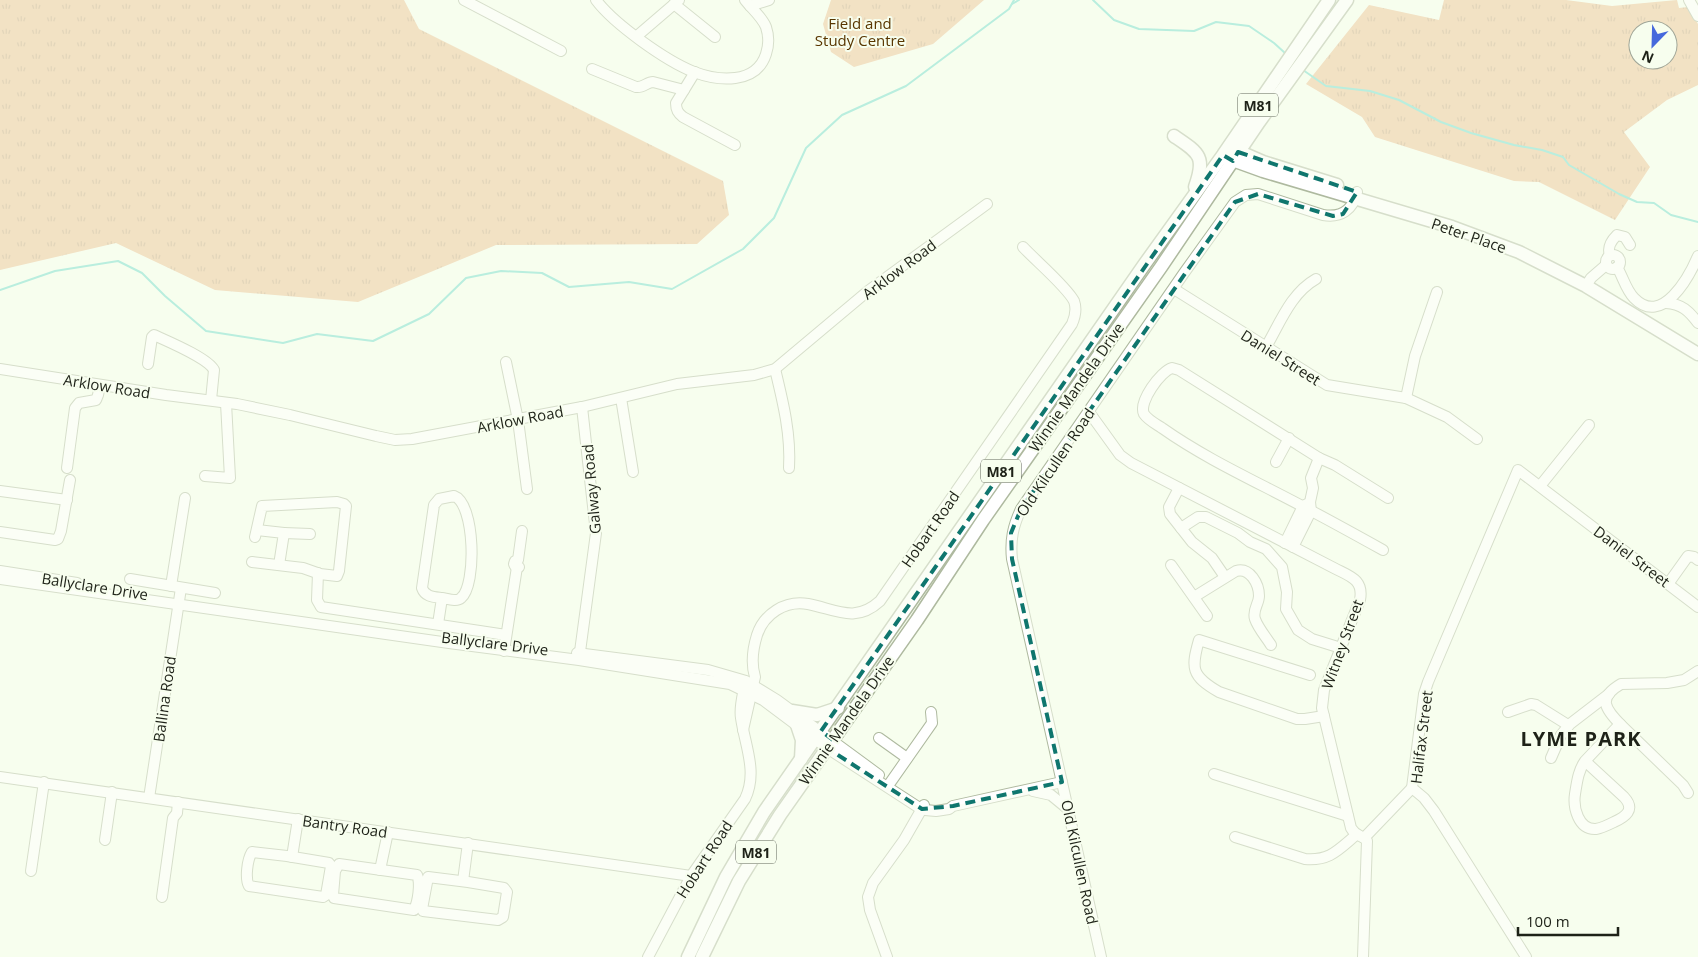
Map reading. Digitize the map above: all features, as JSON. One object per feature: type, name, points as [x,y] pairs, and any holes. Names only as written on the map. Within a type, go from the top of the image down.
[{"type":"main road","name":"Winnie Mandela Drive","points":[[702,957],[745,870],[780,815],[917,620],[983,520],[1161,267],[1283,68],[1329,0]]},
{"type":"main road","name":"Winnie Mandela Drive","points":[[688,957],[732,866],[764,812],[1191,198],[1277,99],[1347,0]]},
{"type":"main road","points":[[1263,162],[1256,156],[1254,145],[1277,99]]},
{"type":"main road","points":[[1174,136],[1193,149],[1199,157],[1201,164],[1200,174],[1191,198]]},
{"type":"main road","name":"Peter Place","points":[[1231,154],[1263,162],[1356,196]]},
{"type":"main road","name":"Peter Place","points":[[1231,154],[1263,171],[1491,234],[1535,252],[1698,350]]},
{"type":"main road","name":"Peter Place","points":[[1587,284],[1698,354]]},
{"type":"main road","points":[[792,711],[817,715],[838,708]]},
{"type":"main road","points":[[797,725],[802,740],[802,759]]},
{"type":"street","points":[[464,0],[479,3],[561,50]]},
{"type":"street","points":[[596,0],[608,14],[672,60],[695,72],[722,78],[743,77],[753,72],[761,63],[767,51],[768,33],[761,18],[748,3]]},
{"type":"street","points":[[748,3],[769,0]]},
{"type":"street","points":[[1689,0],[1698,16]]},
{"type":"street","points":[[637,36],[677,2],[715,36]]},
{"type":"street","points":[[592,69],[636,88],[656,82],[684,90]]},
{"type":"street","points":[[695,72],[676,103],[678,112],[683,117],[735,145]]},
{"type":"street","name":"Old Kilcullen Road","points":[[1101,957],[1012,559],[1011,533],[1021,509],[1232,206],[1241,197],[1258,194],[1323,215],[1333,216],[1343,214],[1356,196]]},
{"type":"street","name":"Arklow Road","points":[[0,369],[211,400],[257,408],[395,440],[412,439],[582,407],[678,384],[754,375],[775,369],[868,291],[987,204]]},
{"type":"street","points":[[1608,260],[1609,245],[1617,235],[1625,237],[1630,245]]},
{"type":"street","name":"Hobart Road","points":[[648,957],[691,876],[745,799],[749,790],[750,766],[740,712],[748,687],[755,677],[752,669],[755,640],[759,629],[767,618],[781,606],[795,603],[807,604],[840,613],[854,614],[871,608],[880,601],[1074,320],[1075,309],[1073,301],[1065,290],[1023,247]]},
{"type":"street","points":[[1587,284],[1608,260],[1616,256],[1619,262],[1617,267],[1634,298],[1648,306],[1658,306],[1666,303],[1676,293],[1698,256]]},
{"type":"street","points":[[1266,347],[1298,294],[1316,279]]},
{"type":"street","name":"Daniel Street","points":[[1174,289],[1327,385],[1406,398],[1447,417],[1478,439]]},
{"type":"street","points":[[1406,398],[1415,356],[1437,292]]},
{"type":"street","points":[[1676,293],[1683,307],[1698,324]]},
{"type":"street","points":[[1666,303],[1683,307]]},
{"type":"street","points":[[148,364],[152,337],[154,335],[203,360],[212,366],[214,370],[211,400]]},
{"type":"street","points":[[506,362],[518,420],[527,489]]},
{"type":"street","points":[[1383,550],[1308,507],[1196,450],[1149,419],[1144,413],[1143,408],[1146,397],[1166,370],[1172,368],[1179,370],[1319,458],[1335,465],[1388,498]]},
{"type":"street","points":[[775,369],[785,408],[790,447],[788,468]]},
{"type":"street","points":[[67,468],[75,408],[79,404],[96,400],[100,385]]},
{"type":"street","points":[[621,398],[633,472]]},
{"type":"street","points":[[205,476],[230,478],[226,403]]},
{"type":"street","name":"Galway Road","points":[[580,657],[596,533],[582,407]]},
{"type":"street","name":"Witney Street","points":[[1089,412],[1124,459],[1352,577],[1360,586],[1360,600],[1324,690],[1322,700],[1324,716],[1351,828],[1367,841],[1368,846],[1363,957]]},
{"type":"street","points":[[1540,486],[1589,425]]},
{"type":"street","points":[[1276,462],[1288,438]]},
{"type":"street","points":[[1288,545],[1308,507],[1313,492],[1311,478],[1319,458]]},
{"type":"street","name":"Daniel Street","points":[[1518,470],[1698,607]]},
{"type":"street","name":"Halifax Street","points":[[1518,470],[1428,682],[1424,694],[1412,788],[1424,798],[1434,811],[1526,957]]},
{"type":"street","points":[[0,532],[58,539],[70,480]]},
{"type":"street","points":[[1179,488],[1168,511],[1192,542],[1212,558],[1226,577]]},
{"type":"street","points":[[0,491],[67,500]]},
{"type":"street","points":[[454,496],[461,501],[469,521],[470,567],[467,589],[461,598],[458,600],[442,598],[427,595],[422,588],[434,505],[439,499],[454,496]]},
{"type":"street","name":"Ballina Road","points":[[150,798],[177,595],[185,498]]},
{"type":"street","points":[[252,562],[308,569],[335,576],[339,573],[346,509],[344,504],[338,502],[262,506],[256,534],[310,534]]},
{"type":"street","points":[[1180,528],[1198,517],[1206,517],[1266,549],[1282,567],[1287,592],[1286,610],[1298,630],[1312,639],[1341,648]]},
{"type":"street","points":[[318,573],[317,600],[321,607],[438,624],[505,644],[522,532]]},
{"type":"street","points":[[279,566],[284,533]]},
{"type":"street","points":[[1668,584],[1688,556],[1698,560]]},
{"type":"street","points":[[1171,564],[1207,616]]},
{"type":"street","points":[[1194,597],[1240,570],[1247,572],[1256,585],[1259,598],[1254,616],[1271,646]]},
{"type":"street","name":"Ballyclare Drive","points":[[0,571],[177,595],[580,657],[708,670],[748,687],[792,711],[818,735],[898,795],[923,807],[953,806],[1062,782]]},
{"type":"street","name":"Ballyclare Drive","points":[[0,579],[177,595]]},
{"type":"street","points":[[130,579],[177,595],[215,593]]},
{"type":"street","points":[[438,624],[442,598]]},
{"type":"street","points":[[1310,675],[1199,640],[1194,661],[1195,670],[1202,680],[1212,688],[1228,696],[1297,719],[1305,720],[1324,716]]},
{"type":"street","points":[[1551,758],[1561,735],[1568,725],[1621,684],[1667,683],[1684,680],[1698,671]]},
{"type":"street","name":"Ballyclare Drive","points":[[748,687],[797,725],[818,735]]},
{"type":"street","points":[[1608,694],[1606,707],[1609,713],[1683,785],[1688,793]]},
{"type":"street","points":[[1508,712],[1536,704],[1568,725]]},
{"type":"street","points":[[890,783],[932,724],[931,712]]},
{"type":"street","points":[[1586,762],[1624,797],[1629,804],[1626,816],[1601,828],[1588,828],[1583,824],[1574,808],[1580,771],[1586,762],[1621,725]]},
{"type":"street","points":[[879,738],[908,758]]},
{"type":"street","name":"Ballyclare Drive","points":[[830,744],[923,807]]},
{"type":"street","points":[[1214,774],[1348,816]]},
{"type":"street","name":"Bantry Road","points":[[0,777],[691,876]]},
{"type":"street","points":[[31,871],[44,782]]},
{"type":"street","points":[[1235,837],[1305,859],[1316,860],[1333,854],[1360,836],[1412,788]]},
{"type":"street","points":[[1028,790],[1051,795],[1069,810]]},
{"type":"street","points":[[105,840],[112,792]]},
{"type":"street","points":[[162,896],[175,802]]},
{"type":"street","points":[[887,957],[870,910],[868,897],[873,884],[904,840],[923,807]]},
{"type":"street","points":[[290,856],[295,819]]},
{"type":"street","points":[[378,869],[384,831]]},
{"type":"street","points":[[465,881],[471,844]]},
{"type":"street","points":[[252,852],[290,856],[330,864],[324,897],[252,888],[247,884],[249,857],[252,852]]},
{"type":"street","points":[[338,865],[378,869],[417,875],[419,880],[414,910],[333,897],[335,871],[338,865]]},
{"type":"street","points":[[428,877],[465,881],[506,889],[503,915],[500,920],[423,911],[428,877]]},
{"type":"highlighted area","points":[[1238,152],[1357,192],[1343,214],[1333,216],[1258,194],[1235,202],[1021,509],[1011,533],[1012,559],[1062,782],[953,806],[922,809],[827,748],[833,740],[821,731],[1223,155],[1233,161]]},
{"type":"green space","points":[[0,0],[404,0],[419,29],[723,181],[729,215],[697,244],[496,245],[358,302],[215,290],[116,243],[0,270]]},
{"type":"green space","name":"Field and Study Centre","points":[[831,0],[984,0],[933,44],[854,67],[831,52],[823,24]]},
{"type":"green space","points":[[1444,0],[1566,0],[1612,6],[1677,0],[1679,8],[1688,7],[1698,24],[1698,85],[1667,100],[1624,132],[1650,167],[1615,220],[1539,182],[1514,181],[1375,137],[1362,117],[1306,84],[1369,5],[1439,20]]},
{"type":"waterway","points":[[0,290],[55,271],[118,261],[142,273],[165,296],[206,331],[283,343],[317,334],[373,341],[429,314],[466,278],[501,271],[542,273],[569,287],[629,282],[672,289],[743,249],[774,218],[806,148],[842,115],[906,86],[1009,9],[1014,0]]},
{"type":"waterway","points":[[1012,4],[1019,0]]},
{"type":"waterway","points":[[1093,0],[1114,20],[1139,29],[1194,31],[1216,22],[1249,26],[1285,53]]},
{"type":"waterway","points":[[1303,70],[1326,86],[1370,91],[1399,100],[1441,122],[1471,133],[1563,157],[1569,165],[1619,194],[1637,202],[1654,203],[1671,215],[1698,222]]},
{"type":"district","name":"LYME PARK","points":[[1581,738]]}]
